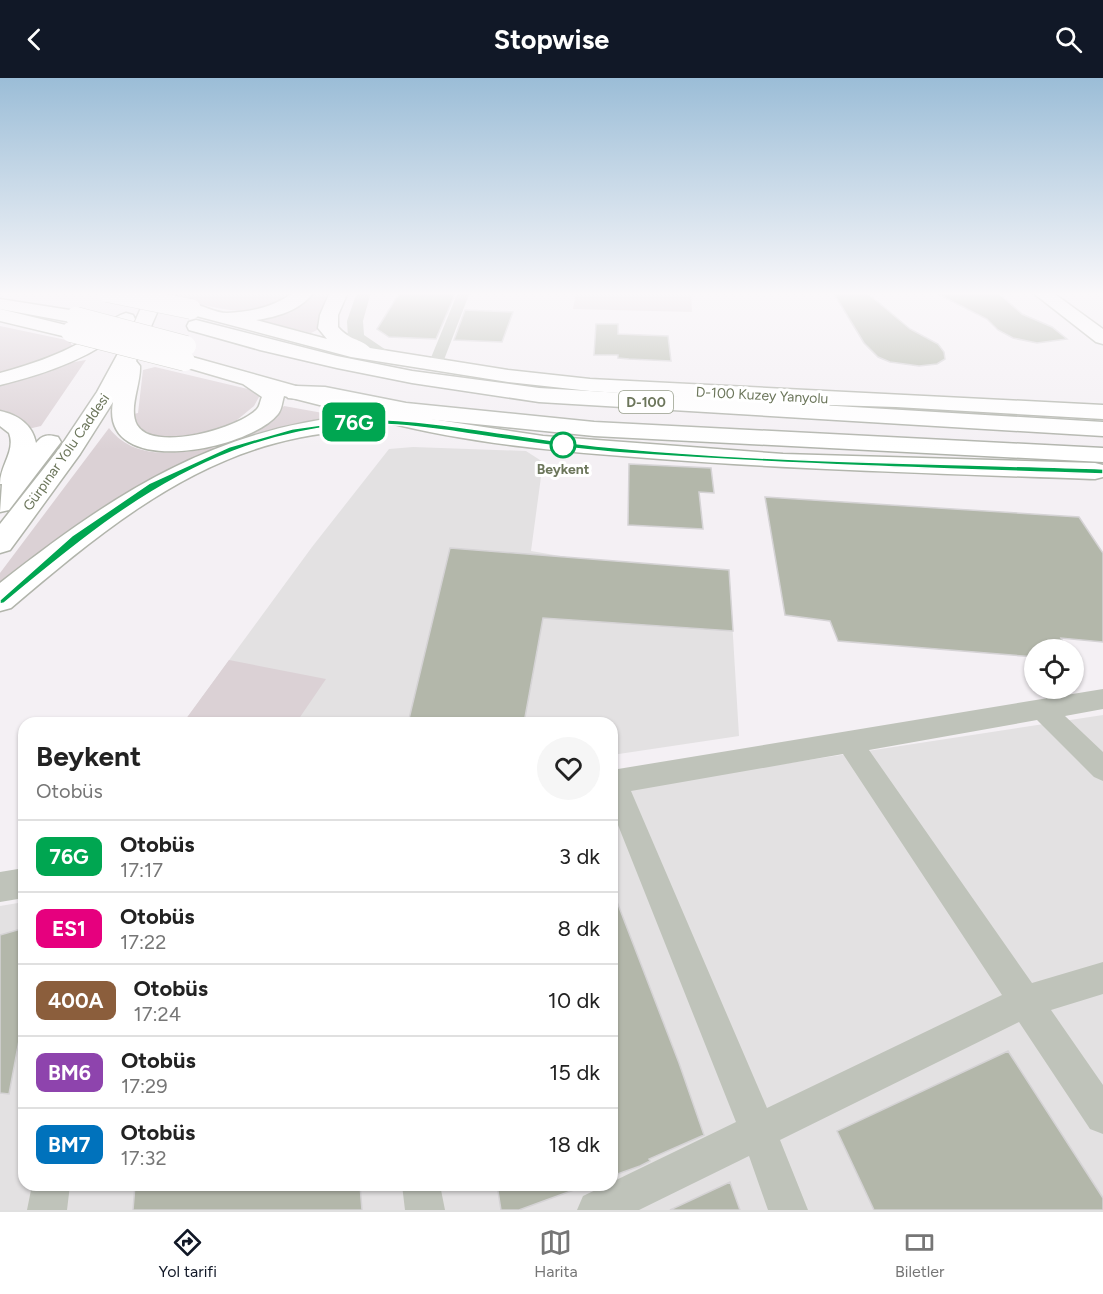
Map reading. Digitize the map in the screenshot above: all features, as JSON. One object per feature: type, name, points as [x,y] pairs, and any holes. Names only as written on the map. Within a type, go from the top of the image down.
[{"type":"main road","points":[[0,379],[54,362],[93,345]]},
{"type":"main road","name":"Gürpınar Yolu Caddesi","points":[[0,504],[65,421],[112,345]]},
{"type":"main road","name":"Gürpınar Yolu Caddesi","points":[[0,543],[73,446],[134,345]]},
{"type":"main road","points":[[151,345],[374,396],[484,426]]},
{"type":"main road","name":"D-100","points":[[264,345],[412,377],[538,395],[1103,429]]},
{"type":"main road","name":"D-100 Kuzey Yanyolu","points":[[322,345],[435,365],[590,385],[1103,412]]},
{"type":"main road","points":[[349,345],[383,356]]},
{"type":"main road","points":[[128,358],[130,370],[123,414],[126,426],[132,434],[144,441],[179,444],[224,436],[260,418],[270,408],[273,396],[258,383],[186,354]]},
{"type":"main road","points":[[247,379],[425,425]]},
{"type":"main road","points":[[296,393],[325,394],[588,447],[719,457],[1100,467]]},
{"type":"main road","points":[[855,400],[1103,420]]},
{"type":"main road","points":[[0,418],[9,421],[21,430],[24,441],[21,459],[0,493]]},
{"type":"main road","points":[[0,600],[75,538],[119,507],[192,465],[232,449],[292,432],[334,424],[382,421],[425,425],[484,426],[785,449],[860,444],[1100,467]]},
{"type":"street","points":[[367,345],[383,356]]},
{"type":"street","points":[[435,365],[443,345]]},
{"type":"street","points":[[618,781],[1103,699]]},
{"type":"street","points":[[1042,709],[1103,769]]},
{"type":"street","points":[[848,741],[1103,1116]]},
{"type":"street","points":[[618,794],[758,1130],[788,1210]]},
{"type":"street","points":[[0,887],[18,884]]},
{"type":"street","points":[[597,1210],[1024,1002],[1103,978]]},
{"type":"street","points":[[47,1210],[50,1191]]},
{"type":"street","points":[[421,1191],[425,1210]]},
{"type":"shaded area","points":[[0,345],[72,345],[76,349],[0,376]]},
{"type":"shaded area","points":[[86,360],[41,426],[28,429],[0,414],[0,383],[62,364]]},
{"type":"shaded area","points":[[155,367],[252,390],[258,393],[259,397],[254,406],[237,420],[240,422],[196,437],[169,439],[159,437],[142,429],[136,422],[134,414],[138,413],[143,370]]},
{"type":"shaded area","points":[[284,406],[334,415],[238,439],[257,428]]},
{"type":"shaded area","points":[[109,428],[120,439],[133,447],[146,451],[176,453],[221,446],[114,500],[80,522],[0,584],[0,573]]},
{"type":"shaded area","points":[[413,447],[526,451],[543,462],[531,551],[584,560],[729,570],[739,736],[618,754],[618,717],[187,717],[312,547],[389,449]]},
{"type":"shaded area","points":[[229,660],[326,679],[300,717],[187,717]]},
{"type":"shaded area","points":[[1103,715],[1103,1210],[0,1210],[0,906],[18,903],[18,1191],[618,1191],[618,789]]},
{"type":"building","points":[[595,345],[669,345],[671,361],[618,358],[618,355],[594,355]]},
{"type":"building","points":[[866,345],[939,345],[944,352],[945,359],[937,364],[919,366],[890,362],[878,357]]},
{"type":"building","points":[[629,464],[711,468],[714,493],[699,492],[703,529],[628,525]]},
{"type":"building","points":[[765,497],[1079,517],[1103,553],[1103,642],[1061,638],[1024,639],[1024,656],[838,641],[830,621],[785,615]]},
{"type":"building","points":[[450,548],[729,570],[733,631],[543,618],[525,717],[409,717]]},
{"type":"building","points":[[618,904],[704,1135],[649,1159],[650,1161],[618,1174]]},
{"type":"building","points":[[18,930],[18,1046],[9,1094],[0,1093],[0,935]]},
{"type":"building","points":[[1008,1051],[1103,1198],[1103,1210],[874,1210],[837,1131]]},
{"type":"building","points":[[730,1182],[740,1210],[670,1210]]},
{"type":"building","points":[[135,1191],[360,1191],[362,1210],[133,1210]]},
{"type":"building","points":[[498,1191],[571,1191],[519,1210],[501,1210]]},
{"type":"bus line","name":"76G","points":[[0,600],[75,538],[154,485],[192,465],[232,449],[292,432],[334,424],[400,422],[597,448],[783,461],[1103,471]]},
{"type":"place","name":"Beykent","points":[[563,445]]}]
